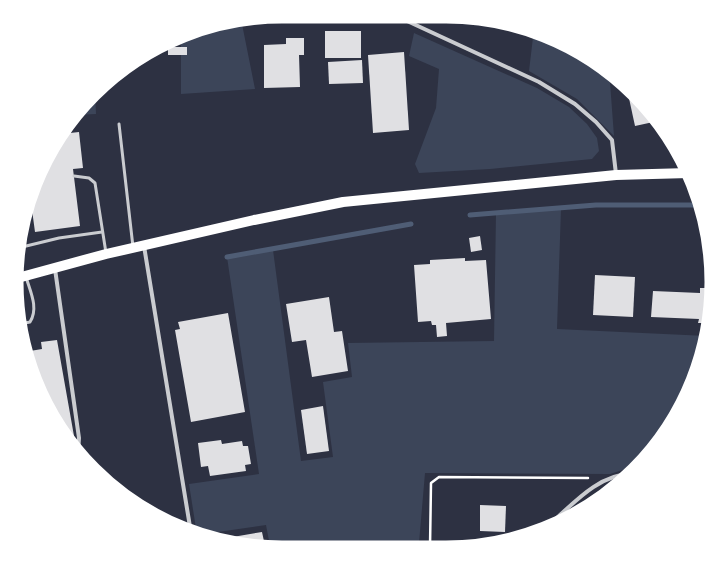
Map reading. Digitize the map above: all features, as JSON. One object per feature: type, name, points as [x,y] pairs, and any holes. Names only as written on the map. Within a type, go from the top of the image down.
[{"type":"main road","points":[[21,277],[106,254],[254,220],[343,202],[616,175],[682,172]]},
{"type":"street","points":[[407,21],[539,82],[575,104],[596,122],[612,140],[616,175]]},
{"type":"street","points":[[144,246],[190,526]]},
{"type":"street","points":[[55,268],[79,438],[79,445]]},
{"type":"street","points":[[557,518],[588,490],[612,478],[620,476]]},
{"type":"lane","points":[[119,124],[133,248]]},
{"type":"lane","points":[[74,176],[89,178],[95,183],[106,254]]},
{"type":"lane","points":[[23,247],[59,238],[102,232]]},
{"type":"lane","points":[[24,323],[30,322],[35,315],[26,276]]},
{"type":"path","points":[[430,543],[431,482],[439,477],[588,478]]},
{"type":"shaded area","points":[[242,24],[255,89],[181,94],[181,41],[214,30]]},
{"type":"shaded area","points":[[414,33],[537,88],[569,107],[587,124],[597,138],[599,151],[592,159],[490,169],[419,173],[415,164],[436,108],[439,69],[409,56]]},
{"type":"shaded area","points":[[533,36],[577,56],[605,75],[610,79],[614,136],[577,99],[529,71]]},
{"type":"shaded area","points":[[95,99],[96,114],[82,115]]},
{"type":"shaded area","points":[[561,208],[557,329],[701,336],[687,382],[672,412],[653,441],[631,467],[610,474],[425,473],[419,543],[269,542],[266,525],[211,533],[196,528],[189,484],[259,474],[227,257],[273,250],[301,461],[333,457],[323,382],[352,377],[348,343],[494,341],[496,213]]},
{"type":"building","points":[[325,31],[361,31],[361,58],[325,58]]},
{"type":"building","points":[[286,38],[304,38],[304,55],[299,55],[300,87],[264,88],[264,45],[286,44]]},
{"type":"building","points":[[169,47],[187,47],[187,55],[168,55]]},
{"type":"building","points":[[404,52],[409,130],[373,133],[368,55]]},
{"type":"building","points":[[362,60],[363,83],[329,84],[328,62]]},
{"type":"building","points":[[628,95],[652,122],[635,126]]},
{"type":"building","points":[[70,130],[70,133],[79,132],[83,168],[73,169],[80,226],[35,232],[32,208],[41,182],[56,151]]},
{"type":"building","points":[[480,236],[482,250],[471,252],[469,238]]},
{"type":"building","points":[[465,258],[465,261],[486,260],[491,319],[446,323],[447,336],[437,337],[436,325],[432,325],[431,321],[418,322],[414,265],[430,264],[430,260]]},
{"type":"building","points":[[595,275],[635,277],[633,317],[593,315]]},
{"type":"building","points":[[700,288],[707,288],[704,323],[698,323],[699,319],[651,317],[653,291],[700,293]]},
{"type":"building","points":[[329,297],[334,332],[342,331],[348,371],[312,377],[306,340],[292,342],[286,304]]},
{"type":"building","points":[[228,313],[245,412],[191,422],[175,330],[180,329],[178,322]]},
{"type":"building","points":[[57,340],[74,436],[72,436],[56,412],[35,366],[30,351],[42,349],[41,342]]},
{"type":"building","points":[[323,406],[329,451],[307,454],[301,410]]},
{"type":"building","points":[[221,440],[222,444],[242,441],[243,446],[248,446],[251,464],[245,465],[246,471],[210,476],[208,466],[201,467],[198,443]]},
{"type":"building","points":[[480,505],[506,506],[505,532],[480,531]]},
{"type":"building","points":[[262,532],[264,542],[248,541],[229,538]]},
{"type":"waterway","points":[[470,215],[596,205],[695,205]]},
{"type":"waterway","points":[[227,257],[411,224]]}]
